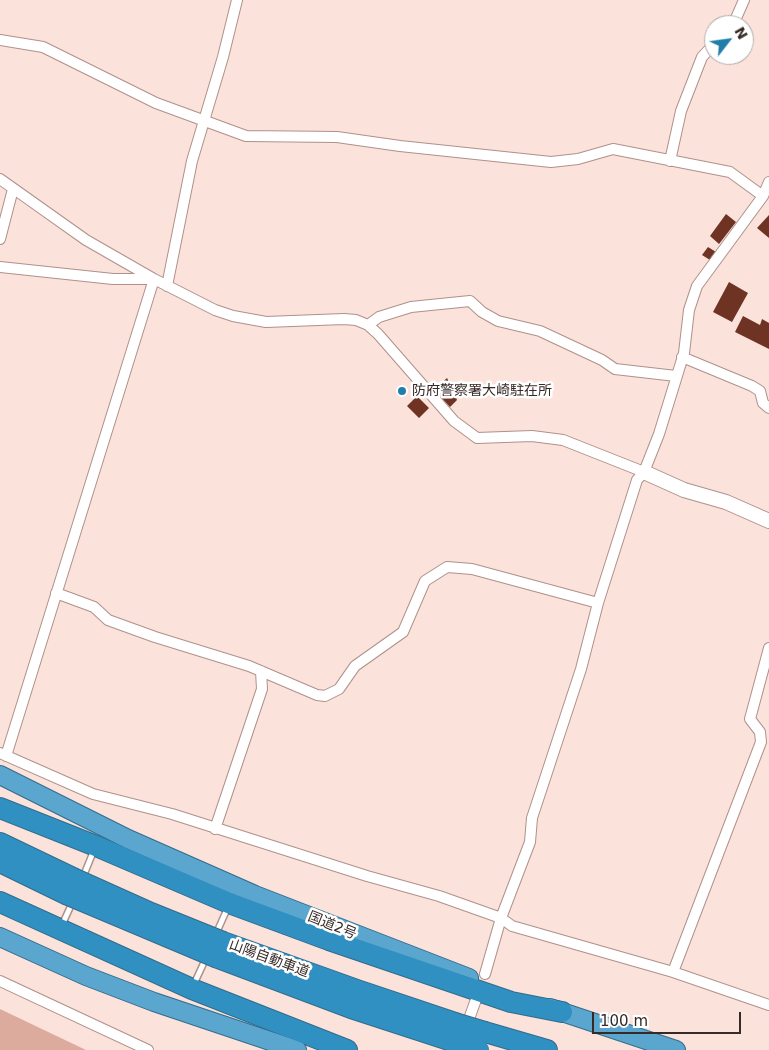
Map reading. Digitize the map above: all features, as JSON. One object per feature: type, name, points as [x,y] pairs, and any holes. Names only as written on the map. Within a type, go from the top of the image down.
[{"type":"highway","name":"国道2号","points":[[0,775],[128,839],[255,895],[380,945],[562,1012],[676,1050]]},
{"type":"highway","points":[[0,808],[96,846],[229,903],[511,1002],[562,1012]]},
{"type":"highway","name":"山陽自動車道","points":[[0,842],[70,886]]},
{"type":"highway","name":"山陽自動車道","points":[[0,862],[151,913],[220,950],[357,990],[454,1037],[481,1044],[547,1050]]},
{"type":"highway","points":[[0,902],[192,989],[347,1050]]},
{"type":"highway","points":[[0,937],[86,976],[154,1002],[297,1050]]},
{"type":"street","points":[[166,286],[192,161],[224,57],[237,0]]},
{"type":"street","points":[[737,15],[744,0]]},
{"type":"street","points":[[0,40],[42,46],[121,86],[203,121],[246,136],[256,138],[337,137],[400,146],[551,162],[578,159],[613,149],[730,172],[766,196]]},
{"type":"street","points":[[670,161],[680,111],[704,55]]},
{"type":"street","points":[[0,179],[86,240],[154,280],[216,310],[251,320],[295,322],[344,319],[356,320],[368,325],[454,421],[477,438],[547,437],[580,446],[674,486],[726,502],[769,521]]},
{"type":"street","points":[[485,974],[501,918],[530,842],[532,818],[581,669],[598,603],[637,480],[644,472],[658,434],[682,357],[689,310],[697,286],[766,196],[769,182]]},
{"type":"street","points":[[0,239],[13,188]]},
{"type":"street","points":[[0,267],[114,279],[154,280]]},
{"type":"street","points":[[154,280],[3,755],[93,794],[172,814],[367,876],[439,896],[501,918],[512,926],[673,972],[769,1005]]},
{"type":"street","points":[[368,325],[379,316],[411,307],[470,301],[482,312],[498,321],[540,331],[602,360],[615,369],[676,376]]},
{"type":"street","points":[[682,357],[760,391],[763,403],[769,408]]},
{"type":"street","points":[[56,593],[94,607],[108,620],[261,671],[317,695],[333,693],[344,682],[355,666],[403,632],[426,581],[447,567],[472,569],[598,603]]},
{"type":"street","points":[[673,972],[761,742],[760,732],[750,719],[769,648]]},
{"type":"street","points":[[216,829],[262,689],[261,671]]},
{"type":"street","points":[[0,981],[148,1050]]},
{"type":"street","points":[[454,1037],[478,994]]},
{"type":"lane","points":[[60,930],[96,846]]},
{"type":"lane","points":[[192,989],[229,903]]},
{"type":"shaded area","points":[[0,1009],[86,1050],[0,1050]]},
{"type":"building","points":[[726,214],[736,222],[719,244],[710,236]]},
{"type":"building","points":[[769,215],[769,238],[757,228]]},
{"type":"building","points":[[708,247],[716,252],[710,260],[702,255]]},
{"type":"building","points":[[729,282],[748,293],[732,322],[713,312]]},
{"type":"building","points":[[743,316],[760,325],[762,319],[769,323],[769,349],[735,332]]},
{"type":"building","points":[[447,378],[457,400],[450,407],[434,390]]},
{"type":"building","points":[[417,396],[429,408],[419,418],[407,406]]},
{"type":"place","name":"防府警察署大崎駐在所","points":[[402,391]]}]
